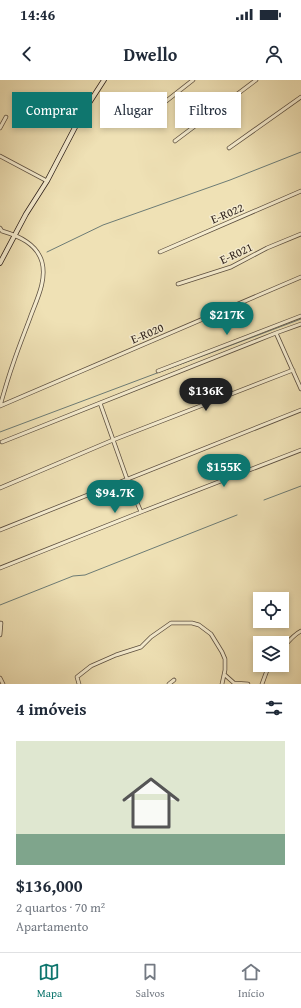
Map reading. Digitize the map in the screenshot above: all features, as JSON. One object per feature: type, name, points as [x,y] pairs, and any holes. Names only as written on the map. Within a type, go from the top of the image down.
[{"type":"main road","points":[[0,263],[47,181],[82,114],[104,80]]},
{"type":"street","points":[[167,100],[193,80]]},
{"type":"street","points":[[175,142],[256,80]]},
{"type":"street","points":[[229,148],[301,96]]},
{"type":"street","points":[[0,128],[6,117]]},
{"type":"street","points":[[0,156],[47,181]]},
{"type":"street","name":"E-R022","points":[[160,252],[301,191]]},
{"type":"street","points":[[0,406],[12,367],[40,292],[43,275],[42,262],[36,250],[29,243],[15,235],[1,230]]},
{"type":"street","name":"E-R021","points":[[178,284],[231,266],[267,248],[301,234]]},
{"type":"street","name":"E-R020","points":[[0,406],[301,277]]},
{"type":"street","points":[[158,371],[301,316]]},
{"type":"street","points":[[2,442],[301,324]]},
{"type":"street","points":[[276,333],[301,389]]},
{"type":"street","points":[[0,488],[113,440],[293,370]]},
{"type":"street","points":[[100,403],[127,479],[142,512]]},
{"type":"street","points":[[0,530],[301,410]]},
{"type":"street","points":[[0,568],[301,450]]},
{"type":"street","points":[[0,635],[1,623]]},
{"type":"street","points":[[79,684],[77,677],[91,666],[116,655],[141,647],[151,637],[169,624],[174,623],[196,623],[211,634],[225,659],[225,675],[222,684]]},
{"type":"street","points":[[289,640],[301,630]]},
{"type":"street","points":[[262,684],[266,672]]},
{"type":"street","points":[[225,675],[234,683],[248,684]]},
{"type":"street","points":[[0,678],[3,684]]},
{"type":"street","points":[[169,684],[174,680]]},
{"type":"waterway","points":[[47,252],[103,225],[230,180],[301,152]]},
{"type":"waterway","points":[[0,432],[301,319]]},
{"type":"waterway","points":[[264,500],[301,486]]},
{"type":"waterway","points":[[0,605],[73,576],[85,575],[237,515]]}]
